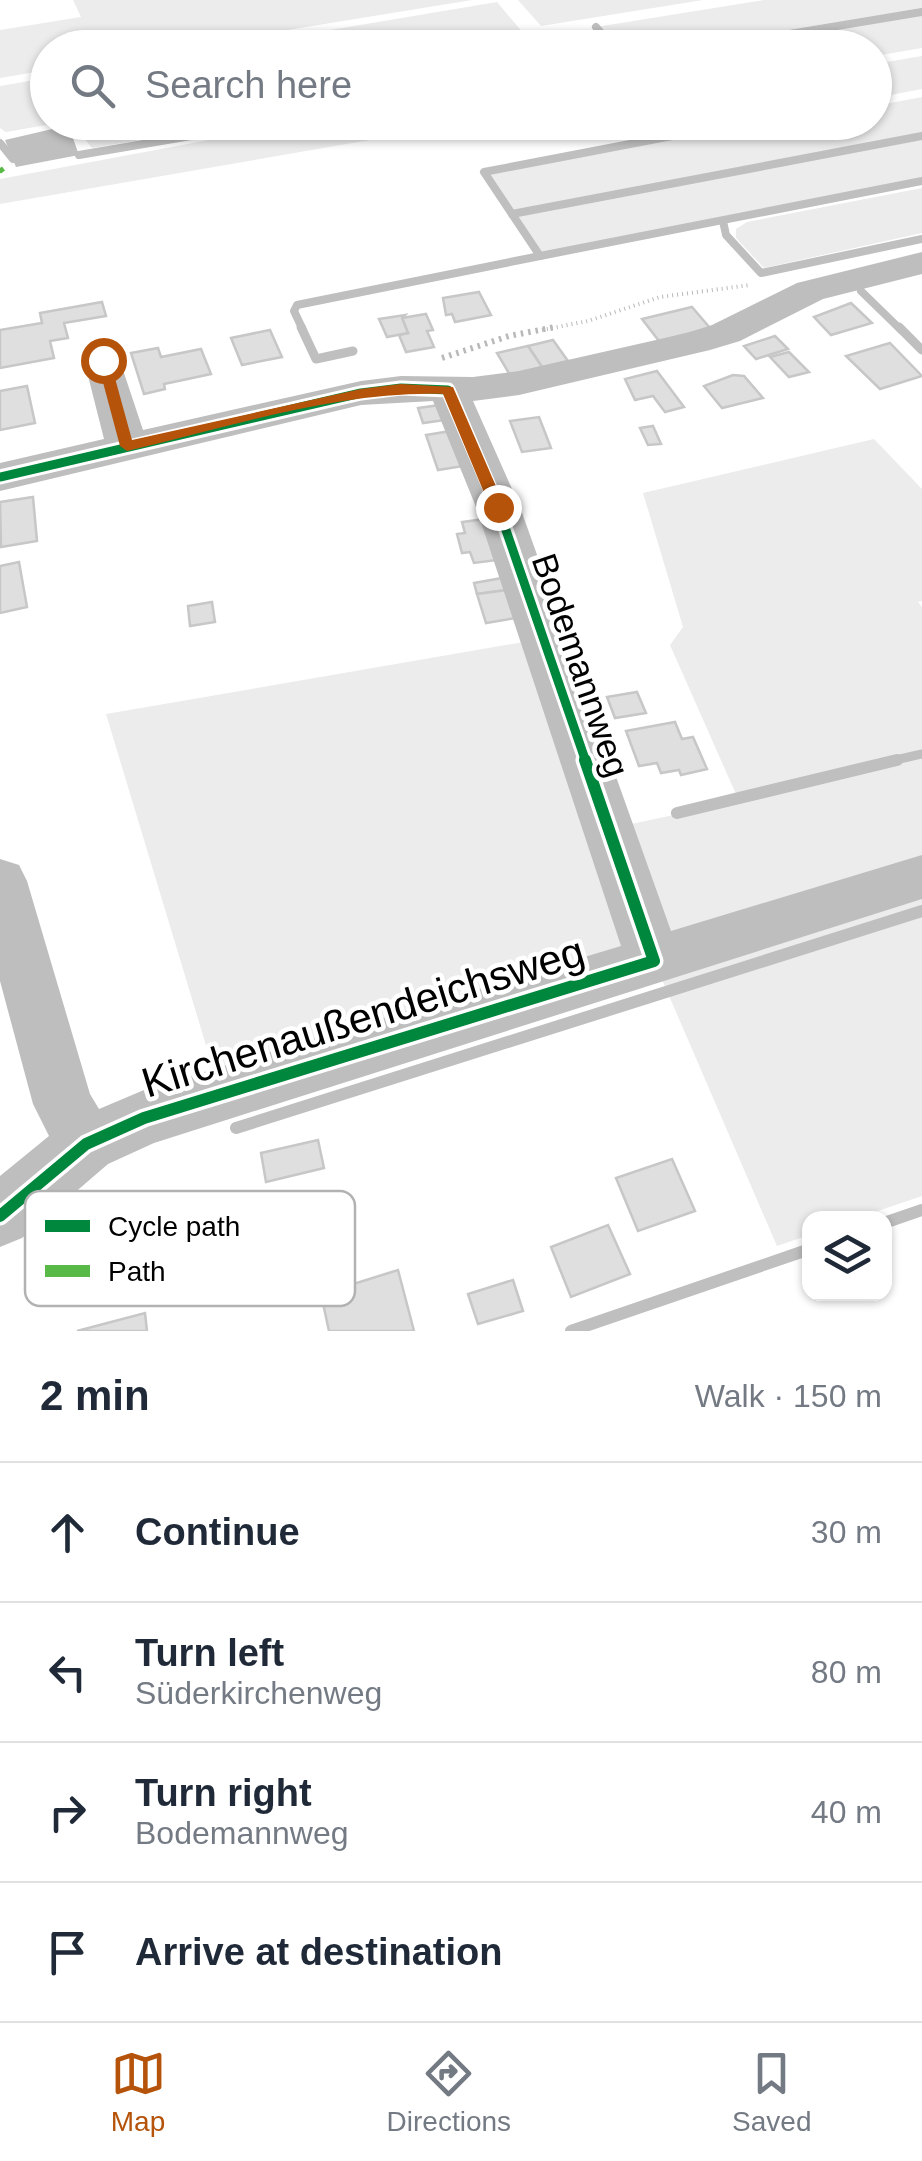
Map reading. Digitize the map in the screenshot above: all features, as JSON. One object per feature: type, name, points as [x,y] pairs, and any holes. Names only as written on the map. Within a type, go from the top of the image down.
[{"type":"street","points":[[0,477],[361,394],[401,388],[448,390],[518,383],[714,338],[810,291],[922,263]]},
{"type":"street","points":[[103,360],[127,446]]},
{"type":"street","name":"Bodemannweg","points":[[448,390],[498,507],[654,961]]},
{"type":"street","name":"Kirchenaußendeichsweg","points":[[30,1191],[86,1144],[144,1118],[922,877]]},
{"type":"street","points":[[0,881],[63,1104],[86,1144]]},
{"type":"street","name":"Kirchenaußendeichsweg","points":[[0,1216],[25,1195]]},
{"type":"path","points":[[401,388],[408,372],[496,340],[588,321],[660,297],[758,284]]},
{"type":"shaded area","points":[[73,0],[472,0],[288,30],[30,30],[30,73],[0,78],[0,30],[81,17]]},
{"type":"shaded area","points":[[518,0],[703,0],[541,26]]},
{"type":"shaded area","points":[[764,0],[922,0],[922,48],[892,53],[892,30],[596,27]]},
{"type":"shaded area","points":[[497,2],[521,30],[330,30]]},
{"type":"shaded area","points":[[922,56],[922,89],[892,95],[892,61]]},
{"type":"shaded area","points":[[30,81],[30,128],[6,132],[0,128],[0,86]]},
{"type":"shaded area","points":[[922,97],[922,181],[540,256],[484,172],[654,140],[892,140],[892,103]]},
{"type":"shaded area","points":[[30,134],[30,140],[74,140],[79,155],[16,167],[5,140]]},
{"type":"shaded area","points":[[86,140],[140,140],[92,148]]},
{"type":"shaded area","points":[[209,140],[370,140],[0,204],[0,179]]},
{"type":"shaded area","points":[[922,188],[922,233],[764,268],[736,238],[736,229],[747,222]]},
{"type":"shaded area","points":[[874,439],[922,489],[922,601],[918,602],[922,607],[922,1196],[878,1211],[802,1211],[802,1237],[777,1246],[654,961],[221,1095],[106,714],[541,639],[608,829],[739,801],[670,645],[683,627],[643,493]]},
{"type":"building","points":[[479,292],[491,315],[455,322],[452,314],[446,315],[443,298]]},
{"type":"building","points":[[102,302],[106,316],[64,323],[68,338],[50,341],[54,358],[0,368],[0,330],[42,323],[40,313]]},
{"type":"building","points":[[851,303],[872,323],[831,335],[814,317]]},
{"type":"building","points":[[692,307],[710,328],[659,341],[642,319]]},
{"type":"building","points":[[426,314],[433,330],[427,331],[434,347],[406,352],[399,335],[408,333],[402,318]]},
{"type":"building","points":[[405,315],[402,318],[408,333],[387,337],[379,319]]},
{"type":"building","points":[[270,330],[282,357],[242,365],[231,338]]},
{"type":"building","points":[[775,336],[788,349],[756,359],[744,346]]},
{"type":"building","points":[[553,340],[568,361],[542,367],[528,346]]},
{"type":"building","points":[[890,343],[922,376],[880,389],[846,356]]},
{"type":"building","points":[[528,346],[542,367],[510,375],[497,353]]},
{"type":"building","points":[[158,348],[161,357],[201,349],[211,374],[164,384],[165,389],[144,394],[131,353]]},
{"type":"building","points":[[789,352],[809,372],[789,377],[770,357]]},
{"type":"building","points":[[657,371],[684,407],[665,412],[653,396],[635,400],[625,379]]},
{"type":"building","points":[[733,375],[744,376],[763,398],[722,408],[704,386]]},
{"type":"building","points":[[27,386],[35,423],[0,430],[0,391]]},
{"type":"building","points":[[440,405],[445,420],[423,423],[418,408]]},
{"type":"building","points":[[539,417],[551,448],[522,452],[510,421]]},
{"type":"building","points":[[653,426],[661,444],[648,445],[640,428]]},
{"type":"building","points":[[451,431],[463,466],[438,470],[426,435]]},
{"type":"building","points":[[33,497],[37,541],[1,547],[0,502]]},
{"type":"building","points":[[485,519],[497,560],[474,563],[470,552],[462,553],[457,534],[465,533],[462,522]]},
{"type":"building","points":[[19,562],[27,607],[0,613],[0,566]]},
{"type":"building","points":[[502,578],[507,590],[477,594],[474,583]]},
{"type":"building","points":[[507,590],[516,618],[486,623],[477,594]]},
{"type":"building","points":[[212,602],[215,622],[190,626],[188,606]]},
{"type":"building","points":[[637,692],[646,713],[615,718],[607,697]]},
{"type":"building","points":[[675,722],[682,739],[693,737],[707,769],[681,775],[679,770],[661,773],[657,763],[639,766],[626,731]]},
{"type":"building","points":[[318,1140],[324,1168],[266,1182],[261,1153]]},
{"type":"building","points":[[672,1159],[695,1211],[638,1231],[616,1178]]},
{"type":"building","points":[[608,1225],[630,1274],[571,1297],[551,1247]]},
{"type":"building","points":[[398,1270],[414,1331],[329,1331],[324,1306],[355,1306],[355,1283]]},
{"type":"building","points":[[513,1280],[523,1311],[478,1324],[468,1294]]},
{"type":"building","points":[[145,1313],[147,1331],[77,1331]]},
{"type":"waterway","points":[[814,30],[922,12]]},
{"type":"waterway","points":[[512,214],[922,136]]},
{"type":"waterway","points":[[79,155],[167,140]]},
{"type":"waterway","points":[[512,214],[484,172],[651,140]]},
{"type":"waterway","points":[[0,143],[13,159]]},
{"type":"waterway","points":[[540,256],[922,181]]},
{"type":"waterway","points":[[512,214],[540,256]]},
{"type":"waterway","points":[[723,221],[726,235],[761,273],[922,239]]},
{"type":"waterway","points":[[303,330],[294,311],[297,305],[540,256]]},
{"type":"waterway","points":[[861,291],[901,330]]},
{"type":"waterway","points":[[301,327],[316,359],[353,351]]},
{"type":"waterway","points":[[899,327],[922,350]]},
{"type":"waterway","points":[[887,762],[922,754]]},
{"type":"waterway","points":[[677,813],[897,760]]},
{"type":"waterway","points":[[236,1128],[922,911]]},
{"type":"waterway","points":[[892,1220],[922,1210]]},
{"type":"waterway","points":[[571,1331],[802,1252]]},
{"type":"marked path","points":[[0,168],[3,172]]},
{"type":"cycle path","points":[[0,477],[361,393],[401,388],[448,390],[498,507],[654,961],[144,1118],[86,1144],[30,1191]]},
{"type":"cycle path","points":[[0,1216],[25,1195]]},
{"type":"route","points":[[103,360],[127,446],[380,390],[448,390],[498,507]]}]
